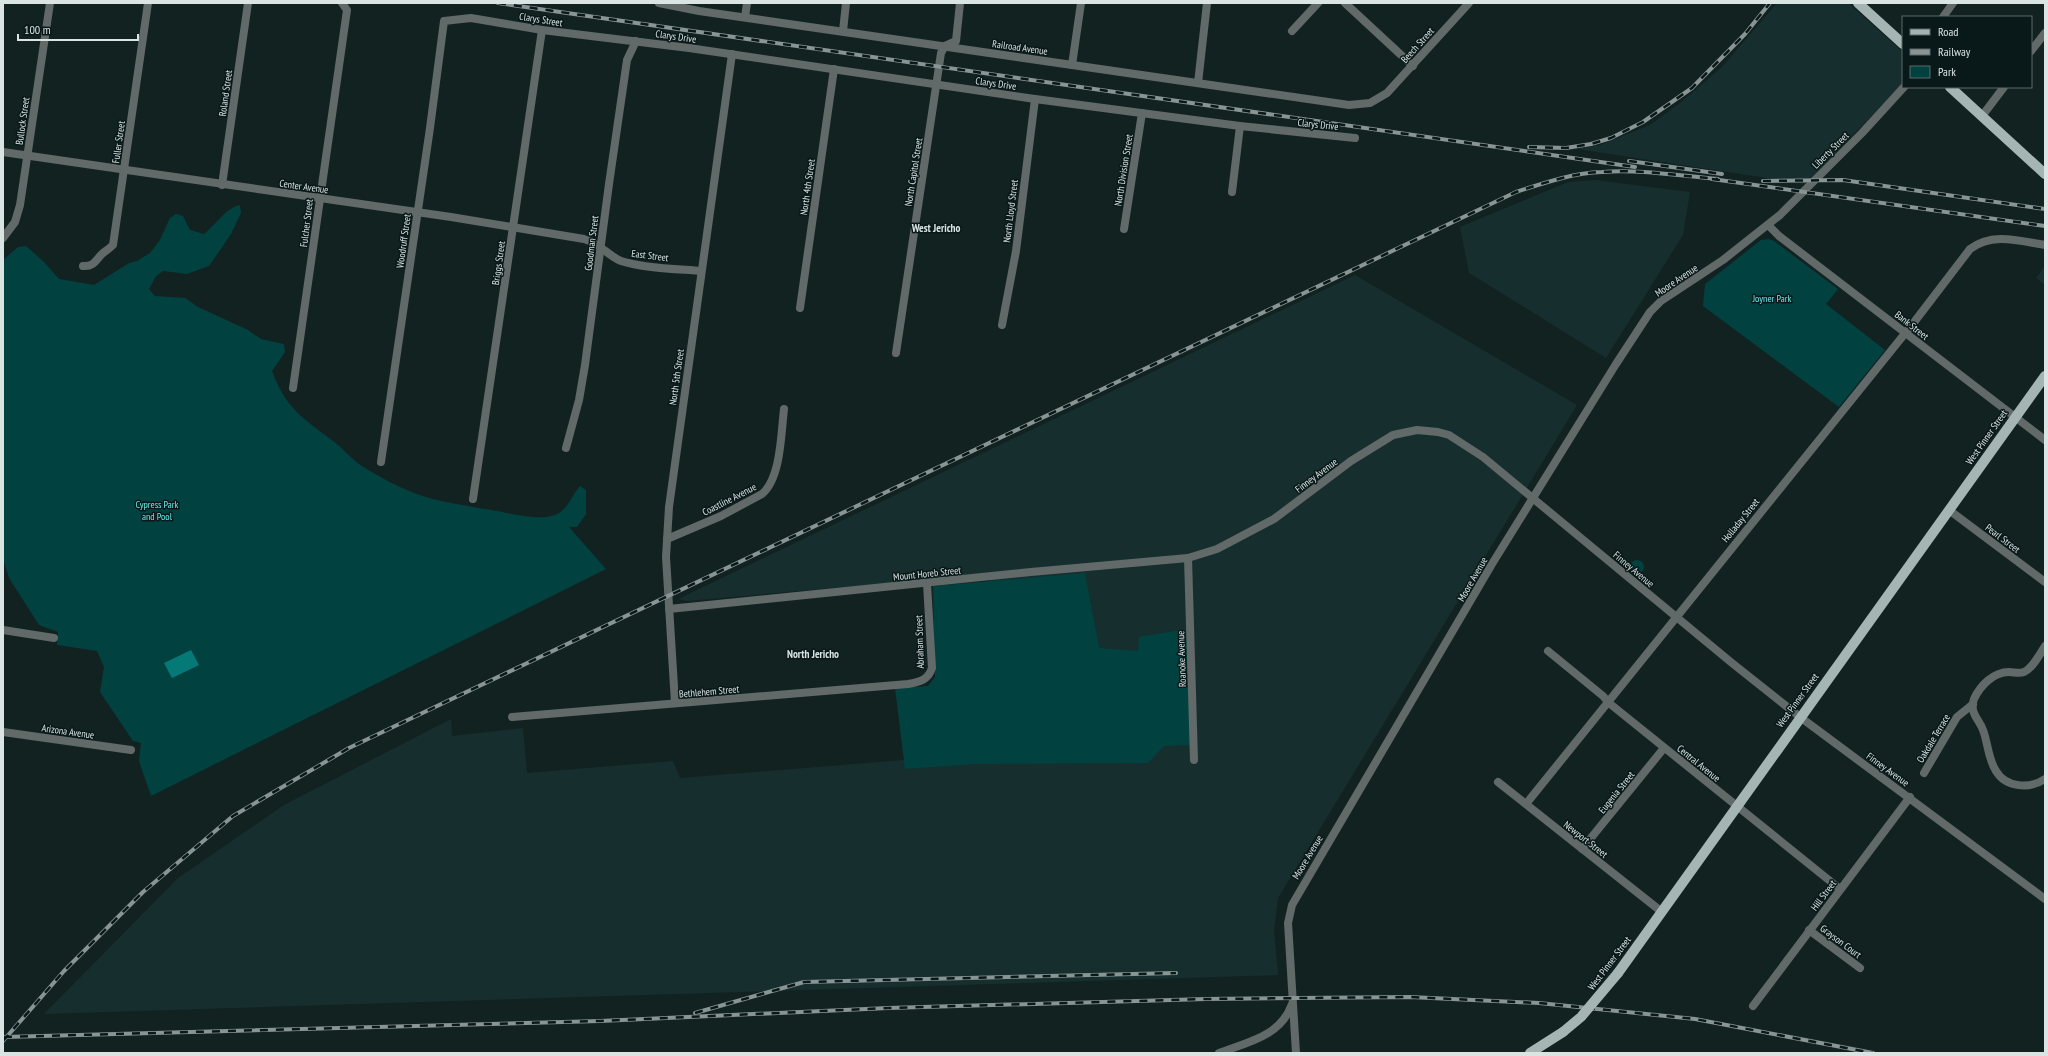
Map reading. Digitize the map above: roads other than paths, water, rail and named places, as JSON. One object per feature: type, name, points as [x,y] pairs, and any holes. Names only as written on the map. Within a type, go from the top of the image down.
[{"type":"main road","points":[[1858,3],[1902,43]]},
{"type":"main road","points":[[1951,88],[2045,174]]},
{"type":"main road","name":"West Pinner Street","points":[[1530,1053],[1563,1032],[1594,1002],[1618,973],[2045,376]]},
{"type":"street","name":"Bullock Street","points":[[3,238],[15,222],[18,214],[50,3]]},
{"type":"street","name":"Fuller Street","points":[[83,266],[92,265],[113,245],[148,3]]},
{"type":"street","name":"Roland Street","points":[[222,185],[248,3]]},
{"type":"street","name":"Fulcher Street","points":[[293,388],[319,198],[347,13],[346,7],[342,3]]},
{"type":"street","name":"Railroad Avenue","points":[[659,3],[745,17],[1349,105],[1361,105],[1378,99]]},
{"type":"street","points":[[745,17],[747,3]]},
{"type":"street","points":[[843,31],[846,3]]},
{"type":"street","name":"North Capitol Street","points":[[896,353],[941,53],[945,46],[956,41],[960,3]]},
{"type":"street","points":[[1072,65],[1080,3]]},
{"type":"street","points":[[1198,83],[1208,3]]},
{"type":"street","points":[[1292,31],[1318,3]]},
{"type":"street","points":[[1345,3],[1413,66]]},
{"type":"street","name":"Beech Street","points":[[1378,99],[1388,93],[1469,3]]},
{"type":"street","points":[[1944,16],[1953,3]]},
{"type":"street","name":"Clarys Street","points":[[443,22],[448,19],[471,18],[542,30],[636,41]]},
{"type":"street","name":"Woodruff Street","points":[[381,462],[430,128],[443,22]]},
{"type":"street","name":"Briggs Street","points":[[474,499],[542,30]]},
{"type":"street","points":[[2032,50],[2045,33]]},
{"type":"street","name":"Clarys Drive","points":[[636,41],[1035,99],[1240,126],[1355,138]]},
{"type":"street","name":"Goodman Street","points":[[566,448],[579,400],[628,60],[636,41]]},
{"type":"street","name":"North 5th Street","points":[[675,704],[669,610],[667,539],[670,500],[732,54]]},
{"type":"street","name":"North 4th Street","points":[[800,308],[834,69]]},
{"type":"street","name":"Liberty Street","points":[[1768,225],[1801,195],[1903,88]]},
{"type":"street","points":[[1982,116],[2003,88]]},
{"type":"street","name":"North Lloyd Street","points":[[1002,325],[1014,265],[1035,99]]},
{"type":"street","name":"North Division Street","points":[[1124,229],[1142,113]]},
{"type":"street","points":[[1232,192],[1235,179],[1240,126]]},
{"type":"street","name":"Center Avenue","points":[[3,152],[513,227],[584,239],[601,246]]},
{"type":"street","name":"Bank Street","points":[[1768,225],[1779,236],[2045,440]]},
{"type":"street","name":"Moore Avenue","points":[[1296,1053],[1288,923],[1292,904],[1533,498],[1650,312],[1661,301],[1717,264],[1768,225]]},
{"type":"street","name":"Holladay Street","points":[[1526,804],[1970,249],[1977,244],[1994,238],[2045,245]]},
{"type":"street","name":"East Street","points":[[601,246],[611,256],[628,263],[701,271]]},
{"type":"street","name":"Coastline Avenue","points":[[667,539],[721,516],[768,490],[775,476],[784,409]]},
{"type":"street","name":"Finney Avenue","points":[[1188,558],[1217,549],[1269,521],[1351,461],[1383,440],[1405,432],[1429,430],[1449,435],[1483,457],[1676,617],[1800,717],[2045,898]]},
{"type":"street","name":"Pearl Street","points":[[1949,510],[2045,582]]},
{"type":"street","name":"Mount Horeb Street","points":[[669,610],[1031,572],[1188,558]]},
{"type":"street","name":"Roanoke Avenue","points":[[1188,558],[1194,760]]},
{"type":"street","name":"Abraham Street","points":[[908,684],[927,678],[932,668],[927,584]]},
{"type":"street","points":[[3,630],[54,638]]},
{"type":"street","name":"Oakdale Terrace","points":[[1924,773],[1954,721],[1973,704],[1975,698],[1989,679],[2003,673],[2018,674],[2027,670],[2045,646]]},
{"type":"street","name":"Central Avenue","points":[[1548,650],[1603,696],[1607,702],[1840,889]]},
{"type":"street","name":"Bethlehem Street","points":[[512,717],[908,684]]},
{"type":"street","points":[[1973,704],[1974,715],[1983,730],[1985,743],[1992,763],[2000,776],[2018,786],[2032,785],[2045,779]]},
{"type":"street","name":"Arizona Avenue","points":[[3,732],[131,750]]},
{"type":"street","name":"Eugenia Street","points":[[1582,849],[1664,748]]},
{"type":"street","name":"Newport Street","points":[[1498,782],[1662,912]]},
{"type":"street","name":"Hill Street","points":[[1753,1006],[1910,797]]},
{"type":"street","name":"Grayson Court","points":[[1809,930],[1860,968]]},
{"type":"street","name":"Moore Avenue","points":[[1219,1053],[1269,1034],[1282,1022],[1293,999]]},
{"type":"railway","points":[[498,3],[1635,167]]},
{"type":"railway","points":[[1529,147],[1566,148],[1591,144],[1611,138],[1643,122],[1692,88],[1745,34],[1770,3]]},
{"type":"railway","points":[[1629,161],[1722,174]]},
{"type":"railway","points":[[3,1041],[64,971],[143,892],[233,816],[349,748],[1516,192],[1569,176],[1616,171],[1645,172],[1718,179]]},
{"type":"railway","points":[[1712,179],[2045,226]]},
{"type":"railway","points":[[1763,181],[1843,180],[2045,209]]},
{"type":"railway","points":[[695,1013],[804,982],[1176,973]]},
{"type":"railway","points":[[4,1037],[600,1021],[888,1008],[1206,999],[1410,997],[1539,1003],[1695,1019],[1873,1053]]},
{"type":"district","name":"West Jericho","points":[[936,228]]},
{"type":"district","name":"North Jericho","points":[[813,654]]},
{"type":"park label","name":"Joyner Park","points":[[1772,298]]},
{"type":"park label","name":"Cypress Park and Pool","points":[[157,510]]}]
